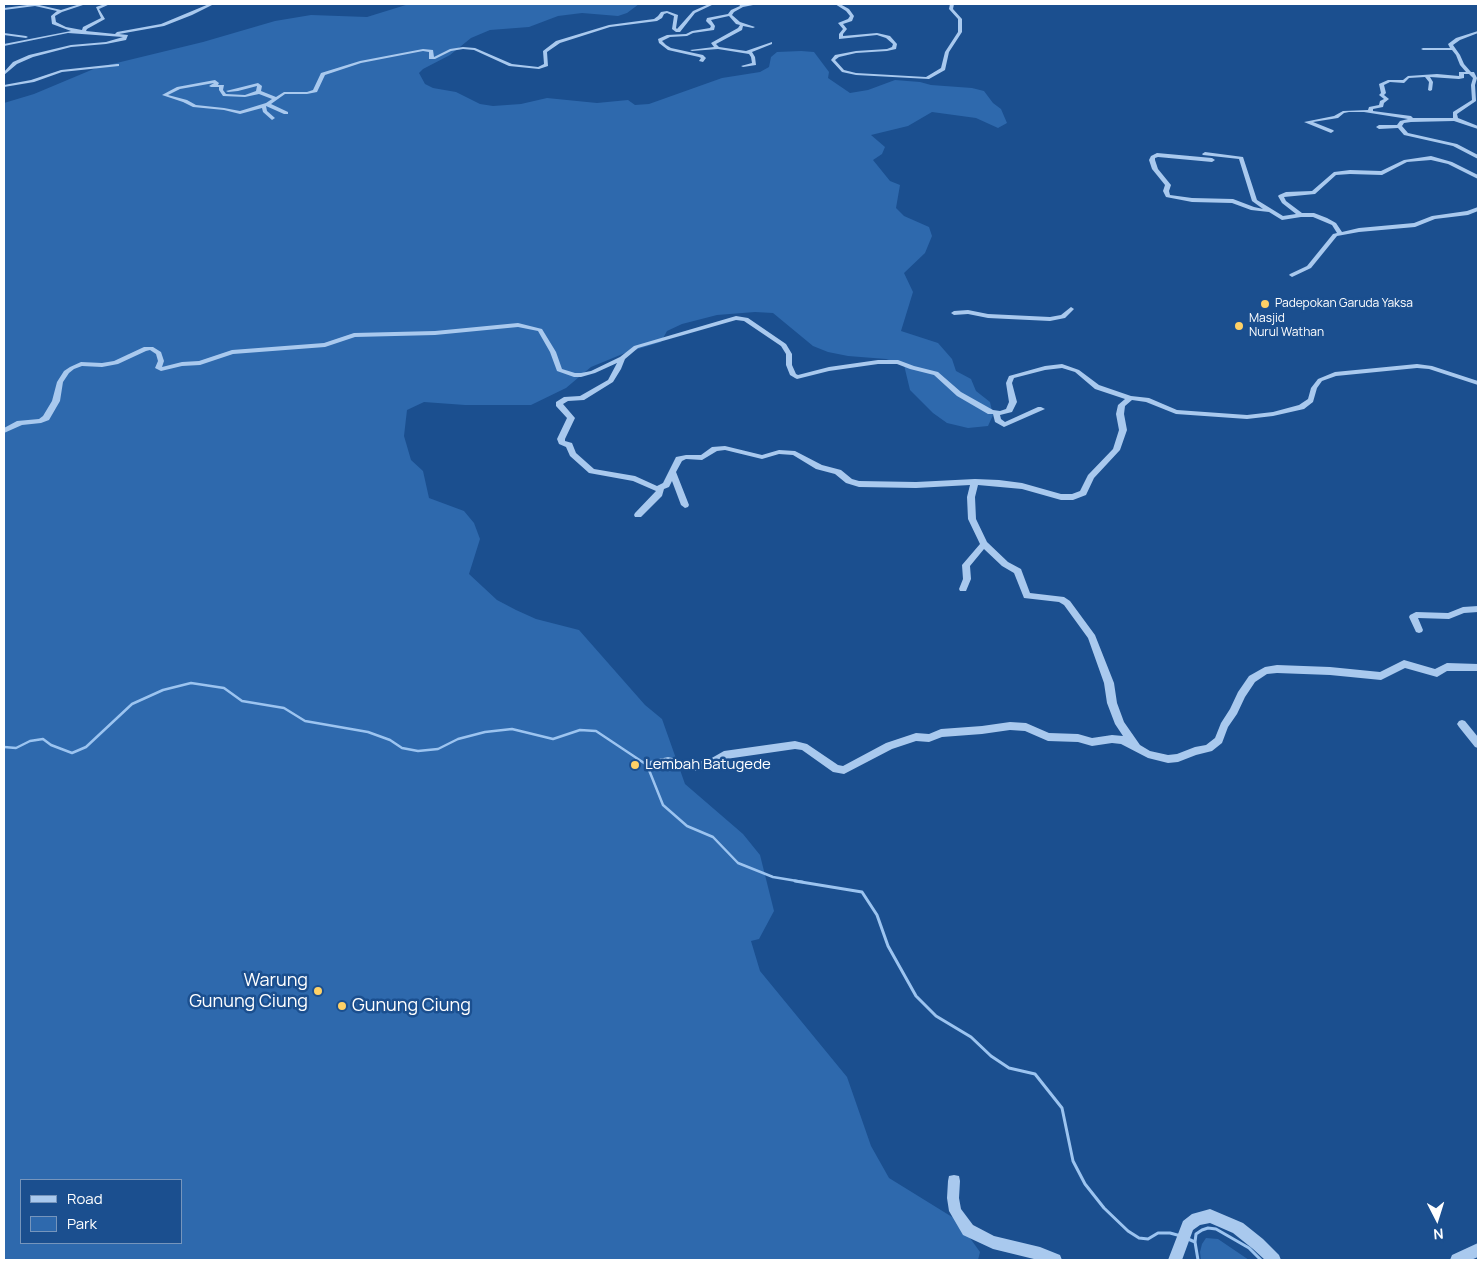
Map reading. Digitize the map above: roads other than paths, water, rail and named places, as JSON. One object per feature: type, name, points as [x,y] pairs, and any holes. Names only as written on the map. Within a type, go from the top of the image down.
[{"type":"street","points":[[84,4],[61,11],[52,16],[54,23],[65,28],[84,32]]},
{"type":"street","points":[[84,32],[85,28],[103,18],[97,8],[108,4]]},
{"type":"street","points":[[113,34],[162,25],[212,4]]},
{"type":"street","points":[[275,98],[259,92],[245,96],[229,96],[222,94],[220,90],[221,85],[211,86],[217,82],[214,81],[179,88],[164,96],[178,98],[195,106],[240,113],[266,105],[284,93],[307,93],[314,91],[323,74],[340,68],[389,55],[423,50],[431,50],[430,57],[434,58],[456,49],[471,48],[511,65],[539,68],[546,65],[545,52],[558,42],[609,26],[656,20],[662,13],[667,12],[675,14],[674,29],[679,30],[694,12],[712,4]]},
{"type":"street","points":[[701,61],[704,58],[701,56],[670,49],[662,44],[695,31],[706,31],[713,28],[709,19],[730,15],[732,11],[741,5],[756,4]]},
{"type":"street","points":[[837,4],[848,10],[852,16],[850,20],[840,23],[845,29],[841,34],[841,38],[877,34],[888,37],[895,44],[894,48],[887,50],[856,52],[837,56],[833,60],[842,71],[856,74],[922,78],[927,78],[943,69],[947,52],[960,32],[960,19],[951,9],[952,4]]},
{"type":"street","points":[[4,9],[34,5],[61,11]]},
{"type":"street","points":[[730,15],[734,20],[742,24],[753,26]]},
{"type":"street","points":[[718,48],[714,43],[740,29],[742,24]]},
{"type":"street","points":[[706,31],[714,35],[718,39],[716,40]]},
{"type":"street","points":[[4,45],[68,32],[126,36],[121,40],[71,46],[31,56],[15,63],[4,74]]},
{"type":"street","points":[[1455,119],[1455,113],[1474,99],[1475,80],[1462,65],[1450,44],[1478,32]]},
{"type":"street","points":[[4,34],[34,38]]},
{"type":"street","points":[[692,50],[718,48],[748,52],[770,43]]},
{"type":"street","points":[[1423,49],[1452,49]]},
{"type":"street","points":[[743,66],[755,63],[753,57],[748,52]]},
{"type":"street","points":[[4,86],[26,83],[66,70],[117,65]]},
{"type":"street","points":[[1370,112],[1371,108],[1381,106],[1382,102],[1388,99],[1381,95],[1384,93],[1381,84],[1390,81],[1404,82],[1408,77],[1440,75],[1460,78],[1461,73],[1470,72],[1476,67]]},
{"type":"street","points":[[1427,76],[1431,82],[1430,90]]},
{"type":"street","points":[[220,90],[238,90],[258,84],[260,86],[259,92]]},
{"type":"street","points":[[266,105],[286,113]]},
{"type":"street","points":[[266,105],[265,111],[272,118]]},
{"type":"street","points":[[1331,131],[1307,122],[1336,117],[1346,111],[1370,112],[1416,120]]},
{"type":"street","points":[[1380,127],[1399,126],[1402,122],[1416,120],[1455,119],[1478,128]]},
{"type":"street","points":[[1399,126],[1406,134],[1455,145],[1469,150],[1478,157]]},
{"type":"street","points":[[1467,130],[1478,128]]},
{"type":"street","points":[[1205,154],[1242,159],[1246,180],[1254,198],[1269,212]]},
{"type":"street","points":[[1243,162],[1157,155],[1152,160],[1155,169],[1168,185],[1166,194],[1172,198],[1228,200],[1253,209],[1269,212],[1282,218],[1314,215],[1334,224],[1341,234]]},
{"type":"street","points":[[1300,215],[1284,202],[1281,196],[1286,194],[1313,193],[1334,174],[1350,172],[1382,173],[1406,161],[1431,158],[1450,163],[1478,176]]},
{"type":"street","points":[[1292,275],[1309,267],[1332,237],[1341,234],[1414,226],[1434,217],[1468,213],[1478,209]]},
{"type":"street","points":[[954,313],[968,312],[988,316],[1050,319],[1064,317],[1071,310]]},
{"type":"street","points":[[4,431],[20,423],[41,421],[46,418],[56,401],[63,377],[72,368],[83,364],[102,365],[116,363],[144,349],[151,348],[159,353],[161,361],[158,368],[161,369],[182,364],[200,363],[226,353],[325,345],[354,335],[435,333],[518,325],[540,330],[553,352],[559,370],[571,374],[586,374],[622,358],[636,347],[730,318],[742,318],[753,323],[786,347],[789,365],[795,377],[829,369],[878,362],[898,362],[912,368],[936,373],[959,394],[996,413],[1004,412],[1012,406],[1013,398],[1009,383],[1010,377],[1052,366],[1072,368],[1097,387],[1130,398],[1147,400],[1176,412],[1247,417],[1278,413],[1307,404],[1320,380],[1335,374],[1417,366],[1430,367],[1478,383]]},
{"type":"street","points":[[622,358],[611,381],[582,398],[566,399],[559,404],[571,418],[561,439],[562,442],[569,445],[573,454],[592,471],[635,479],[651,488],[660,489],[666,485],[679,459],[686,457],[702,458],[715,449],[725,448],[762,457],[779,452],[795,453],[819,467],[838,472],[859,484],[916,485],[975,482],[1007,484],[1061,497],[1078,496],[1087,488],[1091,477],[1100,465],[1116,450],[1122,430],[1120,414],[1122,406],[1130,398]]},
{"type":"street","points":[[996,413],[998,420],[1004,425],[1041,409]]},
{"type":"street","points":[[673,473],[685,505]]},
{"type":"street","points":[[975,482],[970,497],[972,519],[984,544],[1005,564],[1018,571],[1026,596],[1061,599],[1067,603],[1092,637],[1109,683],[1112,703],[1120,724],[1135,745]]},
{"type":"street","points":[[638,515],[659,494],[660,489]]},
{"type":"street","points":[[963,589],[967,579],[966,565],[984,544]]},
{"type":"street","points":[[1419,630],[1413,617],[1416,615],[1449,616],[1463,610],[1478,609]]},
{"type":"street","points":[[653,764],[668,761],[695,767],[712,763],[718,757],[724,755],[795,745],[804,747],[836,769],[844,770],[897,743],[916,738],[930,738],[941,733],[1010,726],[1026,727],[1048,737],[1078,738],[1092,742],[1112,738],[1135,745],[1148,754],[1168,759],[1178,758],[1195,751],[1210,748],[1219,740],[1224,726],[1252,679],[1265,671],[1277,669],[1330,670],[1381,676],[1404,664],[1432,672],[1437,672],[1447,666],[1478,668]]},
{"type":"street","points":[[1462,724],[1478,744]]},
{"type":"street","points":[[954,1180],[953,1198],[955,1211],[968,1230],[993,1242],[1040,1254],[1055,1260]]},
{"type":"street","points":[[1175,1260],[1182,1245],[1185,1231],[1192,1222],[1203,1217],[1215,1217],[1249,1236],[1274,1260]]},
{"type":"street","points":[[1457,1260],[1478,1250]]},
{"type":"waterway","points":[[4,747],[16,748],[30,741],[43,739],[51,745],[72,753],[86,747],[132,704],[163,690],[191,683],[224,688],[242,701],[284,708],[305,721],[368,732],[390,740],[402,748],[418,751],[438,749],[458,739],[485,732],[512,729],[553,739],[580,730],[596,731],[647,765],[663,805],[687,826],[713,837],[738,863],[773,877],[803,882]]},
{"type":"waterway","points":[[795,881],[862,892],[877,915],[888,946],[916,996],[936,1016],[971,1037],[991,1056],[1009,1068],[1035,1074],[1062,1108],[1073,1161],[1085,1184],[1104,1208],[1128,1231],[1139,1238],[1148,1239],[1158,1233],[1170,1233],[1181,1236]]},
{"type":"waterway","points":[[1195,1242],[1196,1234],[1202,1230],[1208,1228],[1216,1229],[1249,1248],[1261,1260]]},
{"type":"waterway","points":[[1188,1239],[1195,1242]]},
{"type":"waterway","points":[[1195,1242],[1198,1260]]},
{"type":"place","name":"Padepokan Garuda Yaksa","points":[[1265,304]]},
{"type":"place","name":"Masjid Nurul Wathan","points":[[1239,326]]},
{"type":"place","name":"Lembah Batugede","points":[[635,765]]},
{"type":"place","name":"Warung Gunung Ciung","points":[[318,991]]},
{"type":"place","name":"Gunung Ciung","points":[[342,1006]]}]
